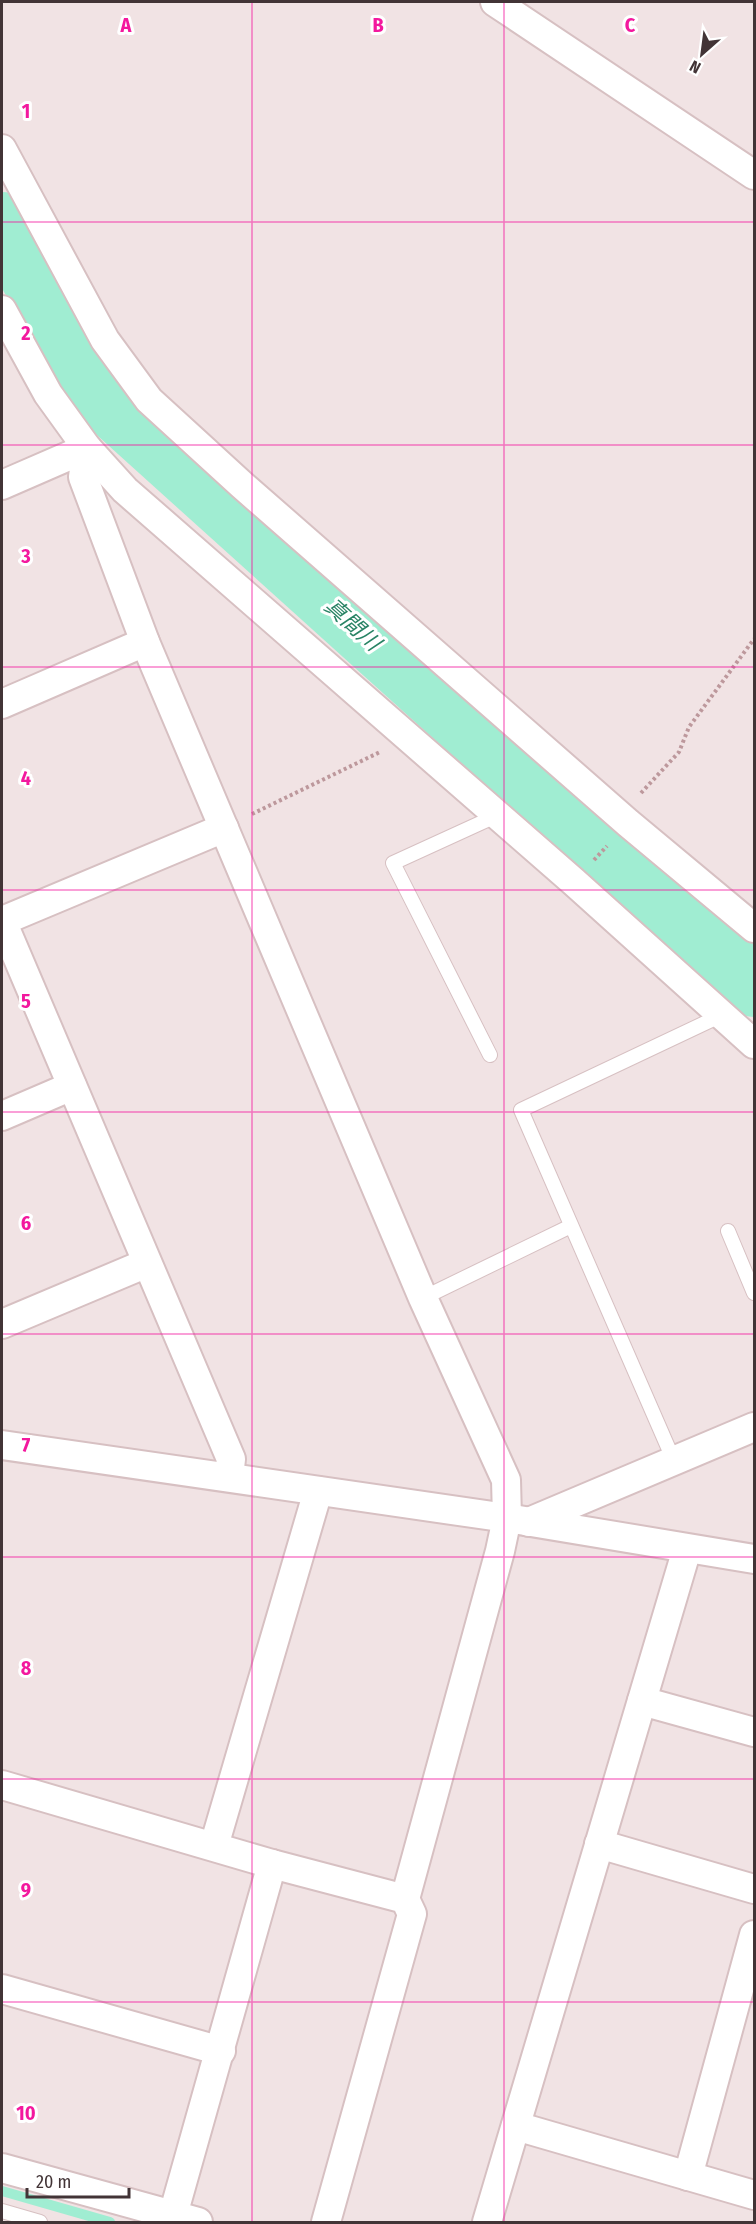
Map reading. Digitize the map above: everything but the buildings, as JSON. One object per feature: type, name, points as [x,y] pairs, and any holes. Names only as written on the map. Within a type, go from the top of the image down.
[{"type":"street","points":[[495,2],[753,170]]},
{"type":"street","points":[[2,149],[105,340],[149,400],[251,493],[628,823],[754,928]]},
{"type":"street","points":[[2,310],[48,394],[87,448],[125,490],[498,815],[754,1044]]},
{"type":"street","points":[[2,485],[87,448]]},
{"type":"street","points":[[87,448],[83,477],[146,642],[423,1298],[506,1480],[518,1520]]},
{"type":"street","points":[[2,704],[146,642]]},
{"type":"street","points":[[224,828],[2,921],[231,1459],[229,1476]]},
{"type":"street","points":[[2,1116],[72,1086]]},
{"type":"street","points":[[2,1324],[147,1263]]},
{"type":"street","points":[[326,2223],[412,1914],[405,1899],[497,1562],[518,1520],[674,1461],[754,1427]]},
{"type":"street","points":[[2,1445],[229,1476],[754,1559]]},
{"type":"street","points":[[214,1846],[318,1491]]},
{"type":"street","points":[[488,2223],[687,1549]]},
{"type":"street","points":[[642,1701],[754,1732]]},
{"type":"street","points":[[2,1785],[272,1864],[405,1899]]},
{"type":"street","points":[[599,1844],[754,1889]]},
{"type":"street","points":[[2,2168],[185,2219],[221,2051],[272,1864]]},
{"type":"street","points":[[688,2176],[754,1935]]},
{"type":"street","points":[[2,1989],[221,2051]]},
{"type":"street","points":[[516,2126],[754,2195]]},
{"type":"lane","points":[[490,1055],[393,863],[498,815]]},
{"type":"lane","points":[[674,1461],[520,1110],[722,1015]]},
{"type":"lane","points":[[423,1298],[572,1226]]},
{"type":"lane","points":[[728,1231],[753,1287]]},
{"type":"lane","points":[[2,2211],[40,2223]]},
{"type":"path","points":[[628,823],[636,798],[679,752],[689,727],[754,639]]},
{"type":"path","points":[[224,828],[409,738]]},
{"type":"waterway","name":"真間川","points":[[2,223],[91,388],[754,986]]},
{"type":"waterway","points":[[2,2191],[110,2222]]}]
